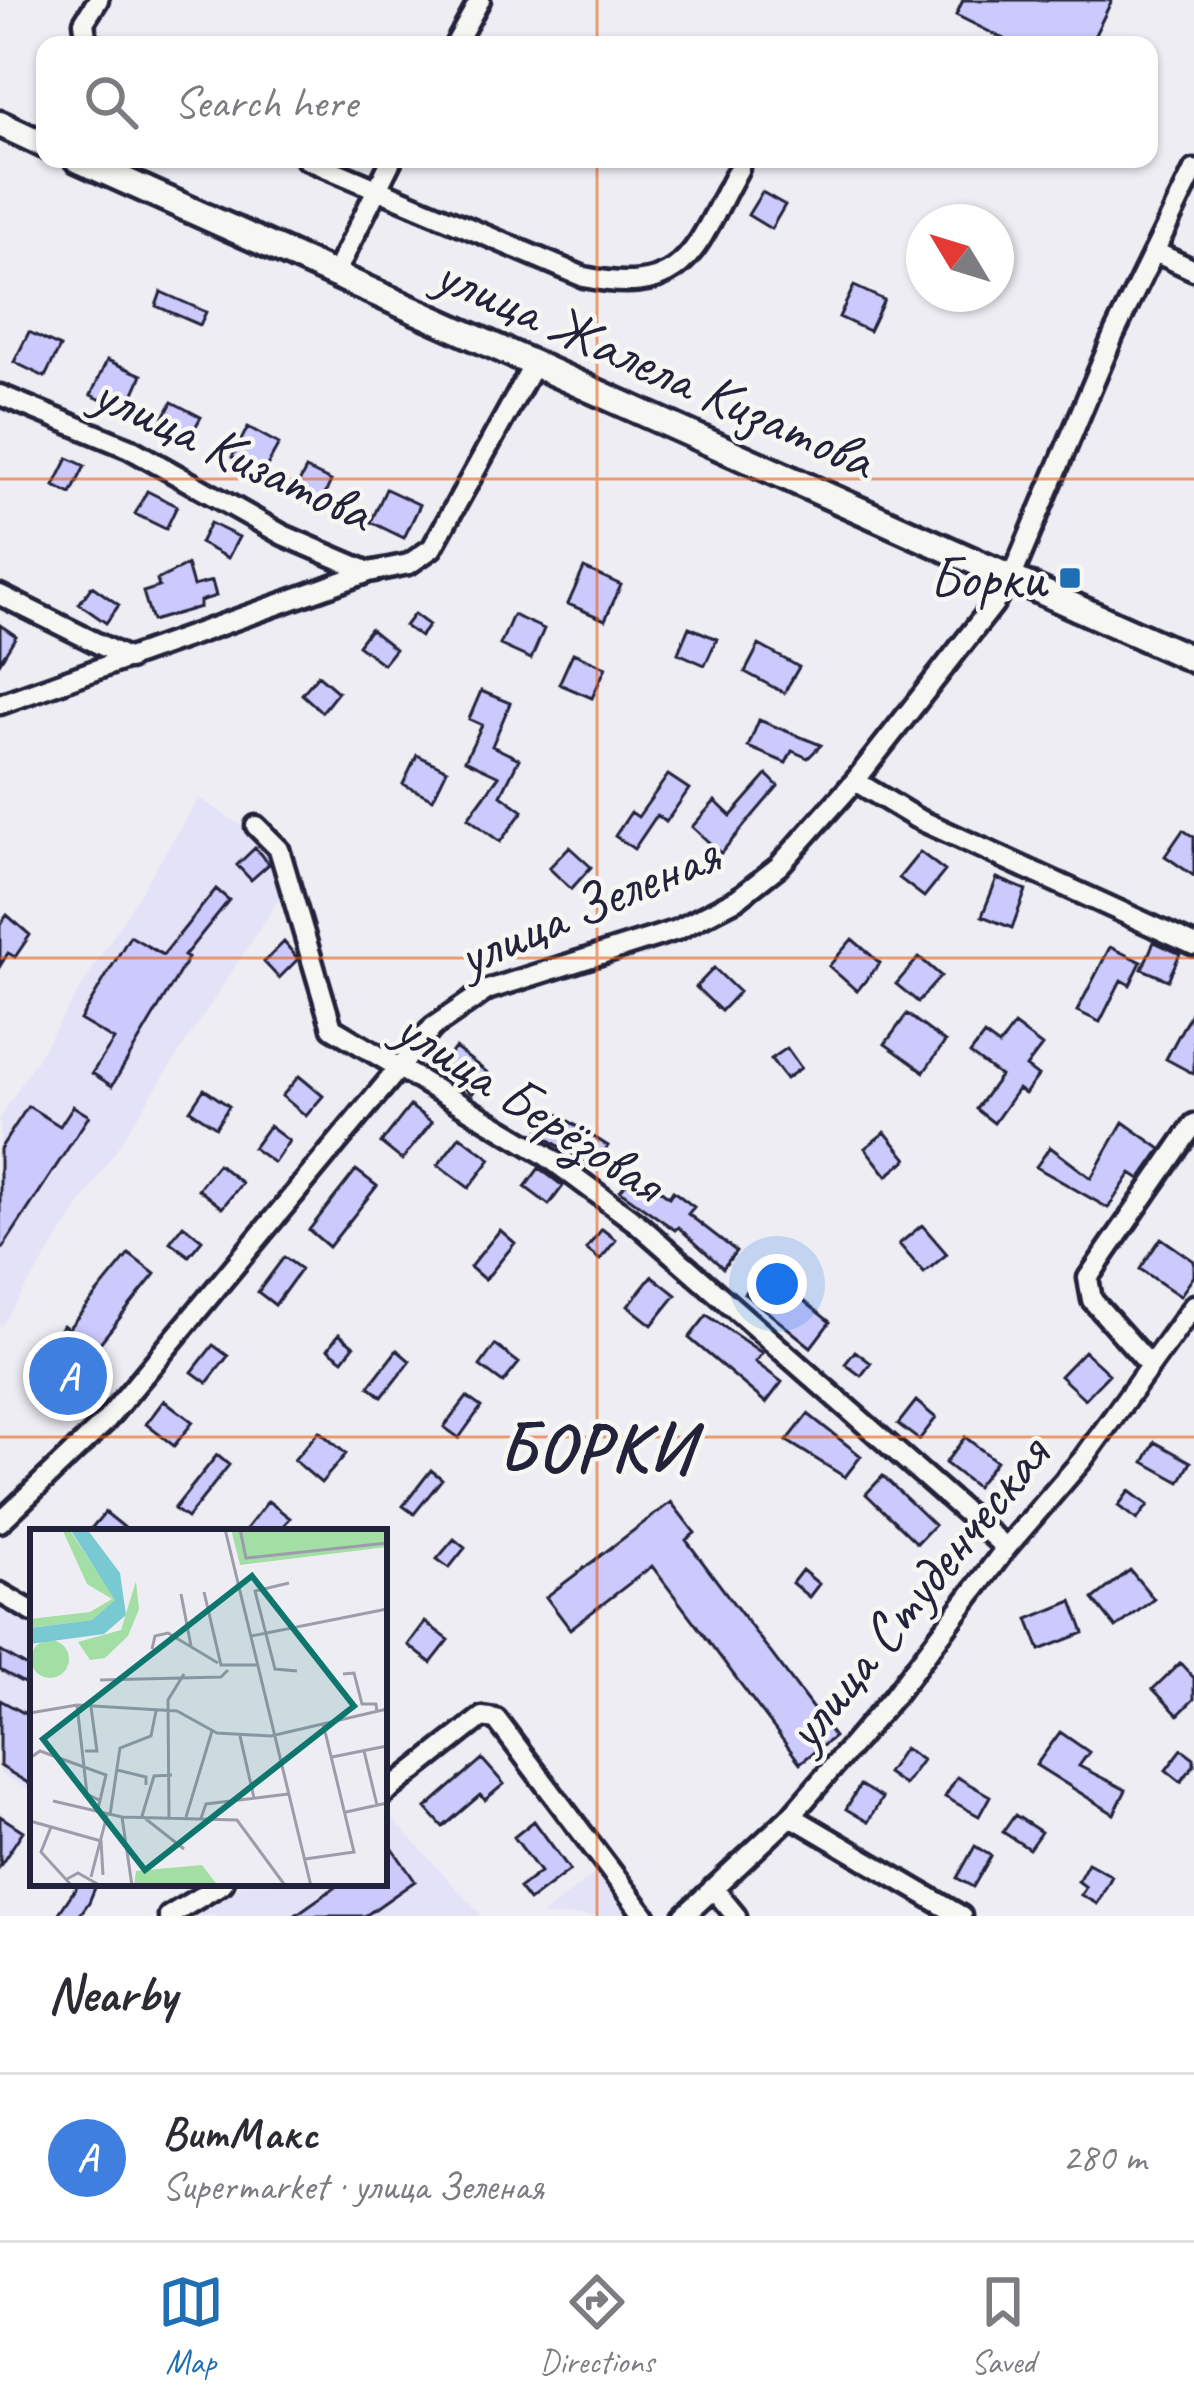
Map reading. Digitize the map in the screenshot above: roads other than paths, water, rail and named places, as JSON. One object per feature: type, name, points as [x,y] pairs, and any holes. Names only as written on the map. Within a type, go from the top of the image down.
[{"type":"main road","points":[[0,124],[36,141]]},
{"type":"main road","name":"улица Жалела Кизатова","points":[[97,168],[1194,660]]},
{"type":"street","points":[[86,36],[84,22],[98,0]]},
{"type":"street","points":[[460,36],[480,0]]},
{"type":"street","points":[[325,168],[584,277],[629,286],[662,278],[690,255],[739,168]]},
{"type":"street","points":[[334,275],[387,168]]},
{"type":"street","name":"улица Зеленая","points":[[0,1522],[104,1423],[433,1028],[488,990],[677,929],[737,899],[779,866],[855,781],[1010,578],[1194,170]]},
{"type":"street","points":[[1155,252],[1194,270]]},
{"type":"street","name":"улица Кизатова","points":[[0,395],[129,448],[283,535],[369,572],[409,564],[432,548],[534,364]]},
{"type":"street","points":[[0,704],[369,572]]},
{"type":"street","points":[[0,595],[129,659]]},
{"type":"street","points":[[855,781],[916,818],[1194,945]]},
{"type":"street","name":"улица Берёзовая","points":[[256,826],[279,849],[332,1028],[544,1154],[638,1224],[1006,1548]]},
{"type":"street","points":[[1148,1363],[1092,1300],[1088,1279],[1194,1124]]},
{"type":"street","name":"улица Студенческая","points":[[684,1916],[791,1816],[894,1696],[1006,1548],[1083,1459],[1194,1305]]},
{"type":"street","points":[[0,1593],[30,1610]]},
{"type":"street","points":[[387,1792],[482,1717],[496,1719],[645,1916]]},
{"type":"street","points":[[791,1816],[961,1916]]},
{"type":"street","points":[[169,1916],[218,1886]]},
{"type":"street","points":[[713,1888],[736,1916]]},
{"type":"place","name":"Борки","points":[[1070,578]]},
{"type":"place","name":"ВитМакс","points":[[68,1376]]},
{"type":"district","name":"БОРКИ","points":[[597,1447]]}]
